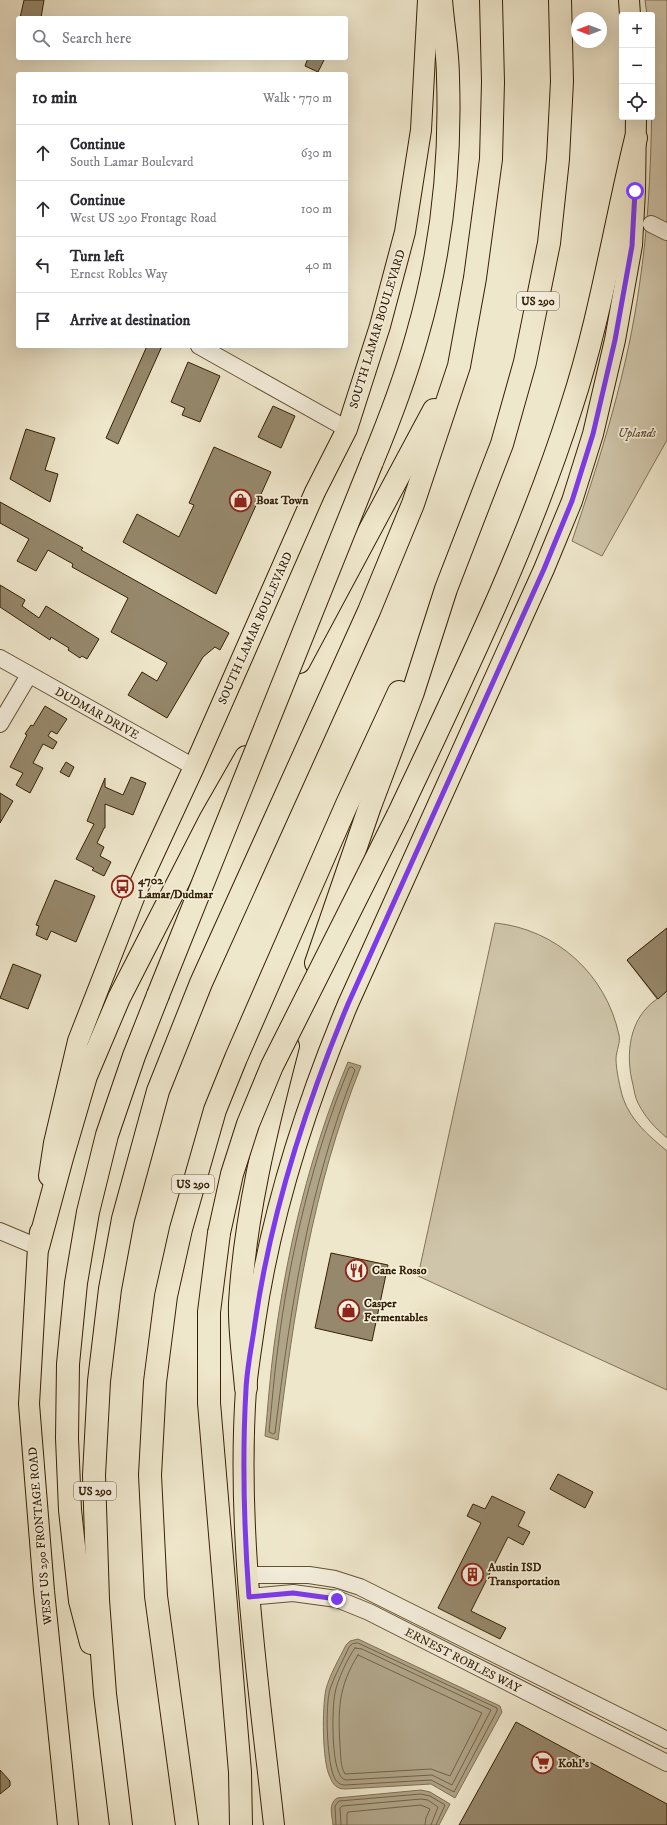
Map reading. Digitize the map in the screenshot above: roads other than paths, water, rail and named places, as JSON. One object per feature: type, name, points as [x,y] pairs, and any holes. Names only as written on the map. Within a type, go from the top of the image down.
[{"type":"highway","points":[[105,1694],[80,1601],[70,1496],[67,1438],[68,1364],[76,1283],[88,1212],[107,1135],[134,1056],[395,404],[417,336],[432,275],[443,211],[448,142],[448,78],[441,0]]},
{"type":"highway","name":"US 290","points":[[121,1825],[105,1694],[98,1600],[94,1475],[99,1381],[110,1289],[123,1219],[158,1091],[198,990],[369,611],[413,504],[459,366],[475,278],[491,159],[493,82],[491,0]]},
{"type":"highway","name":"US 290","points":[[187,1825],[156,1596],[150,1475],[155,1382],[166,1296],[181,1229],[200,1160],[221,1097],[347,804],[446,590],[502,444],[525,362],[550,243],[558,159],[562,81],[560,0]]},
{"type":"highway","points":[[241,1825],[240,1764],[209,1403],[209,1312],[219,1233],[232,1174],[248,1124],[272,1066],[398,814],[520,548],[572,408],[592,336],[608,271],[619,207],[636,127]]},
{"type":"highway","points":[[38,1247],[86,1076],[119,998],[210,820],[315,635],[394,487],[413,447],[459,366]]},
{"type":"highway","points":[[246,1388],[240,1304],[249,1219],[266,1130],[288,1044],[370,806],[413,692],[446,590]]},
{"type":"main road","name":"SOUTH LAMAR BOULEVARD","points":[[38,1247],[54,1143],[78,1041],[137,890],[194,767],[315,492],[347,429],[380,326],[405,232],[421,130],[428,0]]},
{"type":"main road","points":[[629,0],[630,12]]},
{"type":"main road","points":[[274,1825],[247,1575],[244,1462],[246,1388],[262,1278],[273,1224],[295,1145],[323,1063],[348,1004],[544,569],[572,501],[591,442],[615,340],[632,246],[636,127]]},
{"type":"main road","name":"WEST US 290 FRONTAGE ROAD","points":[[38,1247],[29,1404],[44,1591],[68,1825]]},
{"type":"street","points":[[651,224],[667,232]]},
{"type":"street","points":[[202,348],[347,429]]},
{"type":"street","name":"DUDMAR DRIVE","points":[[0,658],[194,767]]},
{"type":"street","points":[[0,724],[29,675]]},
{"type":"street","points":[[0,1232],[38,1247]]},
{"type":"street","name":"ERNEST ROBLES WAY","points":[[247,1575],[309,1575],[335,1579],[360,1587],[667,1740]]},
{"type":"street","name":"ERNEST ROBLES WAY","points":[[249,1597],[293,1593],[337,1599],[369,1612],[667,1763]]},
{"type":"street","points":[[608,1734],[618,1715]]},
{"type":"water","points":[[348,1062],[361,1066],[344,1112],[317,1204],[298,1297],[278,1440],[265,1436],[270,1380],[279,1310],[293,1237],[311,1166],[334,1096]]},
{"type":"water","points":[[358,1639],[500,1706],[502,1712],[455,1798],[431,1784],[342,1789],[332,1782],[327,1770],[324,1747],[323,1721],[326,1689],[332,1672],[346,1645],[350,1641]]},
{"type":"water","points":[[421,1790],[430,1792],[450,1804],[439,1825],[333,1825],[331,1814],[332,1803],[337,1798]]},
{"type":"place","name":"Boat Town","points":[[240,500]]},
{"type":"place","name":"4702 Lamar/Dudmar","points":[[122,887]]},
{"type":"place","name":"Cane Rosso","points":[[356,1270]]},
{"type":"place","name":"Casper Fermentables","points":[[348,1310]]},
{"type":"place","name":"Austin ISD Transportation","points":[[473,1574]]},
{"type":"place","name":"Kohl's","points":[[542,1763]]},
{"type":"park label","name":"Uplands","points":[[637,433]]}]
